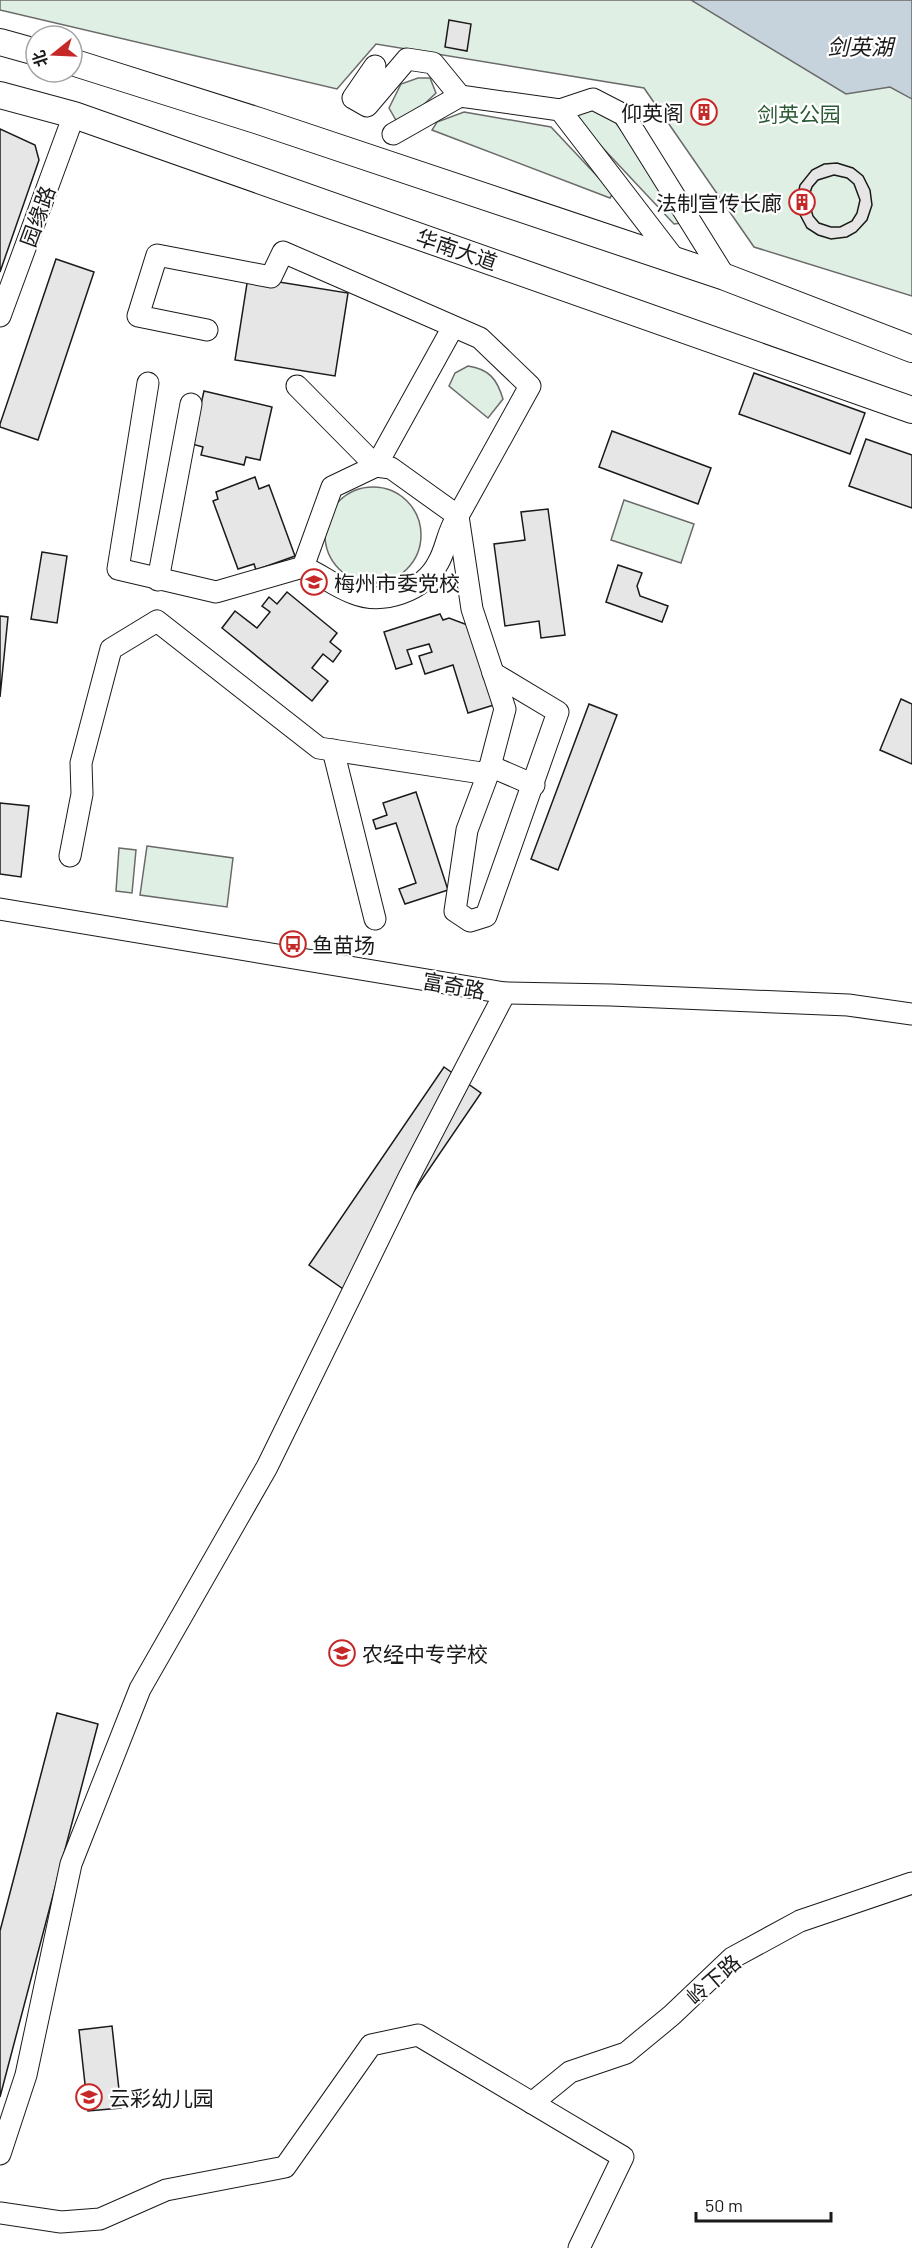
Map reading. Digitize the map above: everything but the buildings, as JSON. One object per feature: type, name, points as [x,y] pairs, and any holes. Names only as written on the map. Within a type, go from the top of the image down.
[{"type":"main road","points":[[0,42],[24,49]]},
{"type":"main road","points":[[84,66],[247,117],[676,261],[912,349]]},
{"type":"main road","name":"华南大道","points":[[0,96],[74,115],[912,410]]},
{"type":"street","points":[[375,66],[353,98],[368,106],[407,59],[433,63],[460,96]]},
{"type":"street","points":[[393,134],[460,96],[560,110],[593,99],[624,115],[725,278]]},
{"type":"street","points":[[560,110],[676,261]]},
{"type":"street","name":"园缘路","points":[[0,316],[74,115]]},
{"type":"street","points":[[148,383],[118,569],[216,592],[303,567],[323,575],[353,594],[380,598],[414,589],[438,564],[449,528],[458,516],[530,386],[480,339],[284,252],[271,277],[157,255],[138,316],[207,330]]},
{"type":"street","points":[[376,466],[453,327]]},
{"type":"street","points":[[297,386],[376,466]]},
{"type":"street","points":[[158,580],[191,404]]},
{"type":"street","points":[[303,567],[332,487],[376,466],[391,468],[458,516],[472,609],[493,673],[505,709],[489,770],[467,830],[455,911],[470,921],[486,916],[558,712],[493,673]]},
{"type":"street","points":[[70,856],[82,794],[81,763],[111,649],[157,621],[320,748],[489,770],[534,785]]},
{"type":"street","points":[[333,750],[375,919]]},
{"type":"street","name":"富奇路","points":[[0,909],[505,993],[848,1005],[912,1014]]},
{"type":"street","points":[[0,2154],[26,2075],[71,1864],[140,1689],[267,1467],[409,1177],[505,993]]},
{"type":"street","name":"岭下路","points":[[532,2103],[570,2072],[626,2053],[672,2015],[732,1958],[800,1921],[912,1883]]},
{"type":"street","points":[[0,2213],[61,2222],[100,2219],[166,2190],[285,2167],[371,2045],[418,2035],[623,2157],[579,2248]]},
{"type":"green space","name":"剑英公园","points":[[0,0],[912,0],[912,296],[754,247],[644,88],[376,44],[337,89],[84,30],[84,24],[60,24],[0,10]]},
{"type":"green space","points":[[418,78],[430,78],[436,93],[417,111],[397,122],[389,108],[401,84]]},
{"type":"green space","points":[[588,107],[613,119],[684,215],[683,223],[674,224],[571,114]]},
{"type":"green space","points":[[464,112],[551,127],[613,193],[610,198],[432,130],[437,122]]},
{"type":"green space","points":[[468,366],[487,372],[501,392],[503,399],[488,418],[449,386],[455,373]]},
{"type":"green space","points":[[373,487],[391,490],[407,501],[418,517],[421,535],[418,553],[407,569],[391,580],[373,583],[355,580],[339,569],[328,553],[325,535],[328,517],[339,501],[355,490]]},
{"type":"green space","points":[[624,500],[694,524],[681,563],[611,540]]},
{"type":"green space","points":[[147,846],[233,858],[227,907],[140,895]]},
{"type":"green space","points":[[119,848],[136,850],[132,893],[116,891]]},
{"type":"water","name":"剑英湖","points":[[691,0],[912,0],[912,99],[890,87],[846,94]]},
{"type":"place","name":"仰英阁","points":[[704,112]]},
{"type":"place","name":"法制宣传长廊","points":[[802,202]]},
{"type":"place","name":"梅州市委党校","points":[[314,582]]},
{"type":"place","name":"鱼苗场","points":[[293,944]]},
{"type":"place","name":"农经中专学校","points":[[342,1653]]},
{"type":"place","name":"云彩幼儿园","points":[[89,2097]]}]
